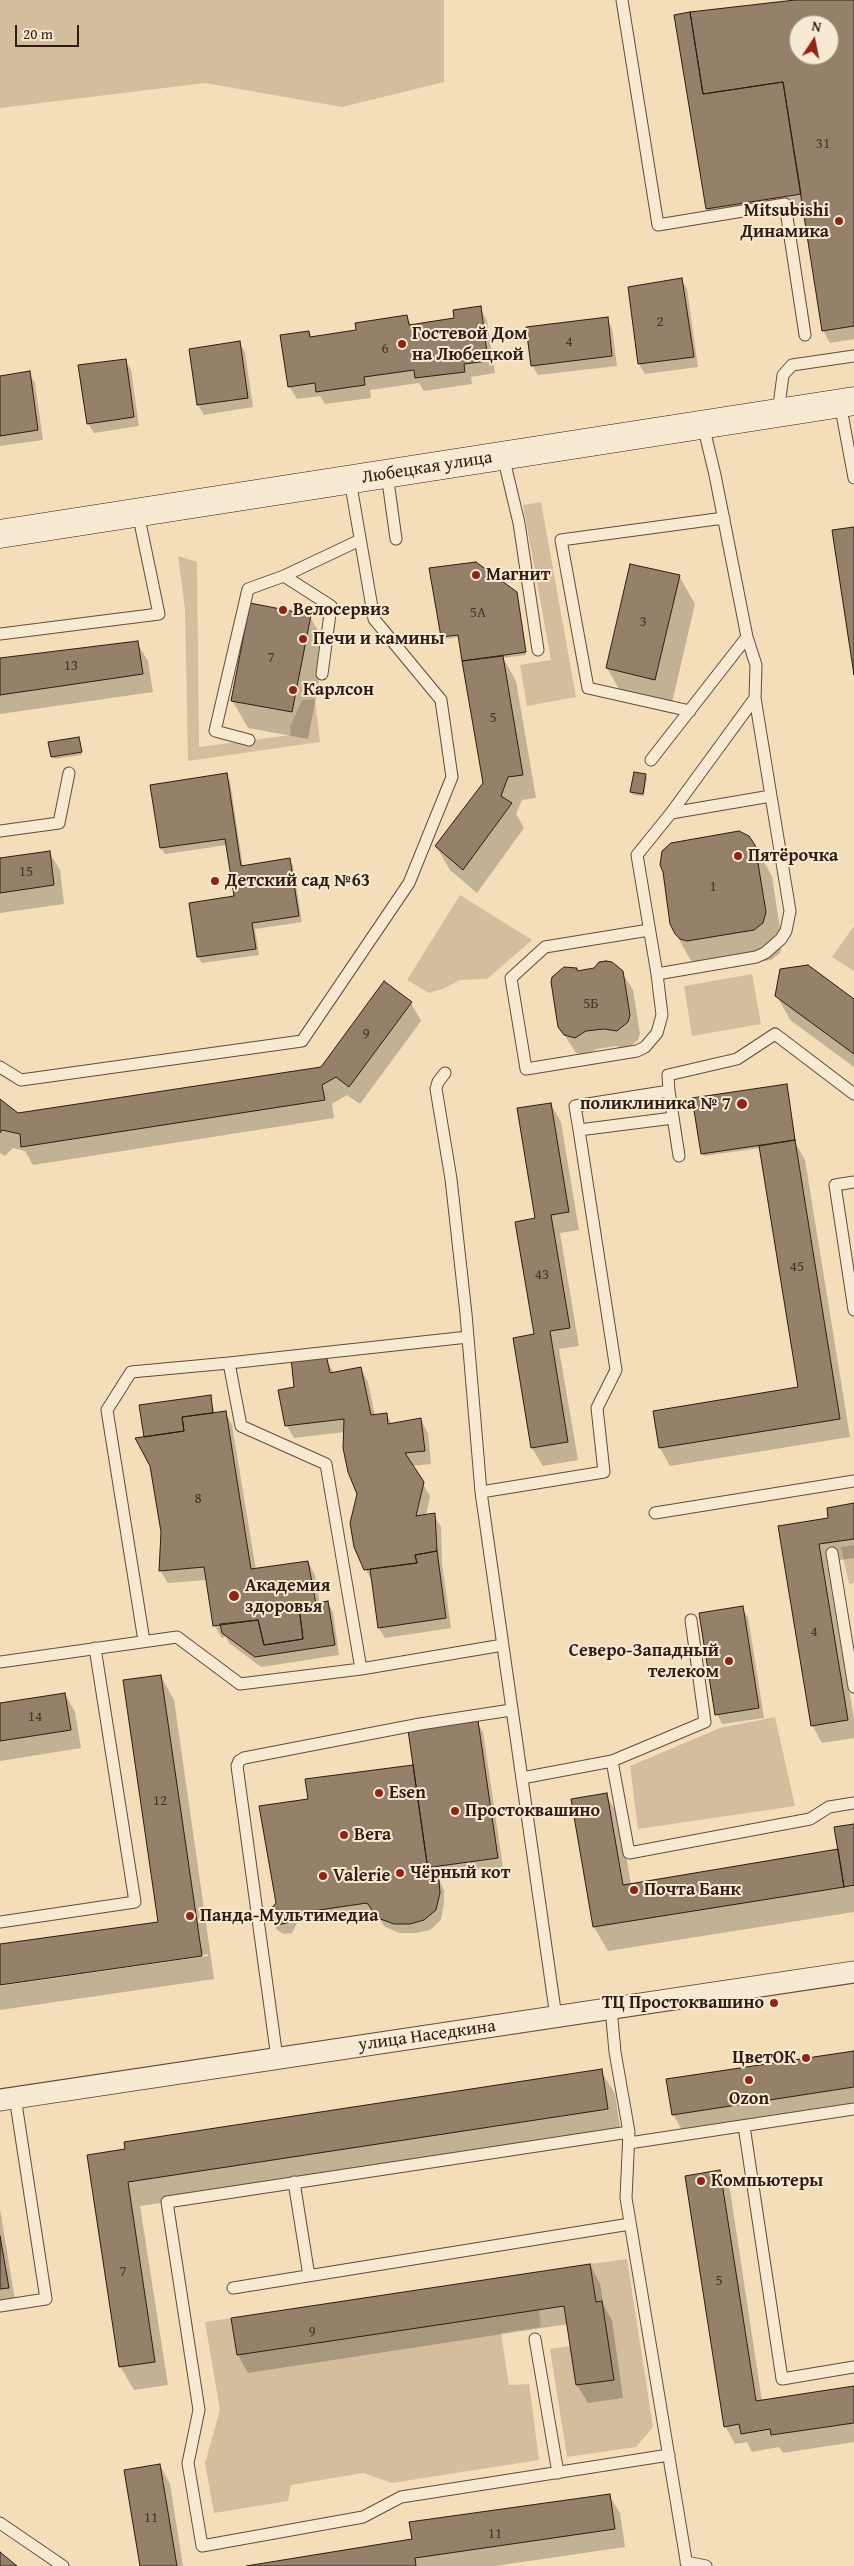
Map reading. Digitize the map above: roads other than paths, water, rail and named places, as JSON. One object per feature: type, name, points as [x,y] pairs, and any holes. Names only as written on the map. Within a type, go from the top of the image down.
[{"type":"street","name":"Любецкая улица","points":[[0,534],[847,402]]},
{"type":"street","name":"улица Наседкина","points":[[7,2098],[854,1972]]},
{"type":"lane","points":[[622,0],[658,225],[785,204],[805,335]]},
{"type":"lane","points":[[778,413],[783,375],[792,365],[854,356]]},
{"type":"lane","points":[[847,402],[854,478]]},
{"type":"lane","points":[[656,974],[756,957],[766,953],[780,939],[789,921],[790,911],[755,698],[756,664],[747,637],[724,518],[703,425]]},
{"type":"lane","points":[[503,456],[519,522],[538,650]]},
{"type":"lane","points":[[387,474],[396,539]]},
{"type":"lane","points":[[0,1067],[21,1080],[302,1042],[409,883],[452,777],[441,700],[374,619],[350,480]]},
{"type":"lane","points":[[0,634],[159,614],[138,513]]},
{"type":"lane","points":[[690,711],[588,688],[561,540],[724,518]]},
{"type":"lane","points":[[249,740],[216,731],[248,589],[284,576],[360,540]]},
{"type":"lane","points":[[284,576],[331,606],[322,674]]},
{"type":"lane","points":[[651,760],[747,637]]},
{"type":"lane","points":[[650,930],[546,947],[511,978],[526,1069],[637,1051],[645,1047],[657,1033],[662,1015],[650,930],[637,855],[671,813],[755,698]]},
{"type":"lane","points":[[0,831],[59,823],[69,773]]},
{"type":"lane","points":[[671,813],[771,796]]},
{"type":"lane","points":[[679,1156],[668,1075],[737,1059],[776,1034],[854,1094]]},
{"type":"lane","points":[[445,1073],[438,1082],[436,1090],[451,1180],[468,1337],[481,1492],[556,2017]]},
{"type":"lane","points":[[481,1492],[604,1472],[597,1408],[616,1370],[575,1106],[669,1091]]},
{"type":"lane","points":[[579,1130],[673,1118]]},
{"type":"lane","points":[[854,1182],[835,1185],[854,1310]]},
{"type":"lane","points":[[144,1641],[107,1410],[131,1372],[468,1337]]},
{"type":"lane","points":[[230,1362],[241,1426],[326,1464],[361,1669]]},
{"type":"lane","points":[[655,1513],[854,1481]]},
{"type":"lane","points":[[832,1553],[854,1686]]},
{"type":"lane","points":[[522,1778],[612,1761],[706,1722],[691,1620]]},
{"type":"lane","points":[[0,1662],[177,1637],[240,1684],[361,1669],[503,1645]]},
{"type":"lane","points":[[0,1922],[135,1902],[95,1648]]},
{"type":"lane","points":[[277,2058],[237,1766],[239,1761],[244,1758],[401,1728],[511,1710]]},
{"type":"lane","points":[[612,1761],[628,1853],[810,1819],[829,1807],[854,1802]]},
{"type":"lane","points":[[611,2008],[615,2052],[629,2137],[626,2198],[686,2564],[706,2566]]},
{"type":"lane","points":[[0,2306],[46,2298],[7,2098]]},
{"type":"lane","points":[[669,2455],[401,2497],[363,2517],[202,2546],[188,2463],[200,2410],[167,2202],[294,2182],[629,2137],[744,2126],[854,2110]]},
{"type":"lane","points":[[744,2126],[782,2379],[854,2368]]},
{"type":"lane","points":[[294,2182],[309,2276]]},
{"type":"lane","points":[[233,2288],[630,2224]]},
{"type":"lane","points":[[535,2339],[558,2472]]},
{"type":"lane","points":[[0,2523],[63,2566]]},
{"type":"place","name":"Mitsubishi Динамика","points":[[839,221]]},
{"type":"place","name":"Гостевой Дом на Любецкой","points":[[402,344]]},
{"type":"place","name":"Магнит","points":[[476,575]]},
{"type":"place","name":"Велосервиз","points":[[283,610]]},
{"type":"place","name":"Печи и камины","points":[[303,639]]},
{"type":"place","name":"Карлсон","points":[[293,690]]},
{"type":"place","name":"Пятёрочка","points":[[738,856]]},
{"type":"place","name":"Детский сад №63","points":[[215,881]]},
{"type":"place","name":"поликлиника № 7","points":[[742,1104]]},
{"type":"place","name":"Академия здоровья","points":[[234,1596]]},
{"type":"place","name":"Северо-Западный телеком","points":[[729,1661]]},
{"type":"place","name":"Esen","points":[[379,1793]]},
{"type":"place","name":"Простоквашино","points":[[455,1811]]},
{"type":"place","name":"Вега","points":[[344,1835]]},
{"type":"place","name":"Чёрный кот","points":[[400,1873]]},
{"type":"place","name":"Valerie","points":[[323,1876]]},
{"type":"place","name":"Почта Банк","points":[[634,1890]]},
{"type":"place","name":"Панда-Мультимедиа","points":[[190,1916]]},
{"type":"place","name":"ТЦ Простоквашино","points":[[774,2003]]},
{"type":"place","name":"ЦветОК","points":[[806,2058]]},
{"type":"place","name":"Ozon","points":[[749,2080]]},
{"type":"place","name":"Компьютеры","points":[[701,2181]]}]
